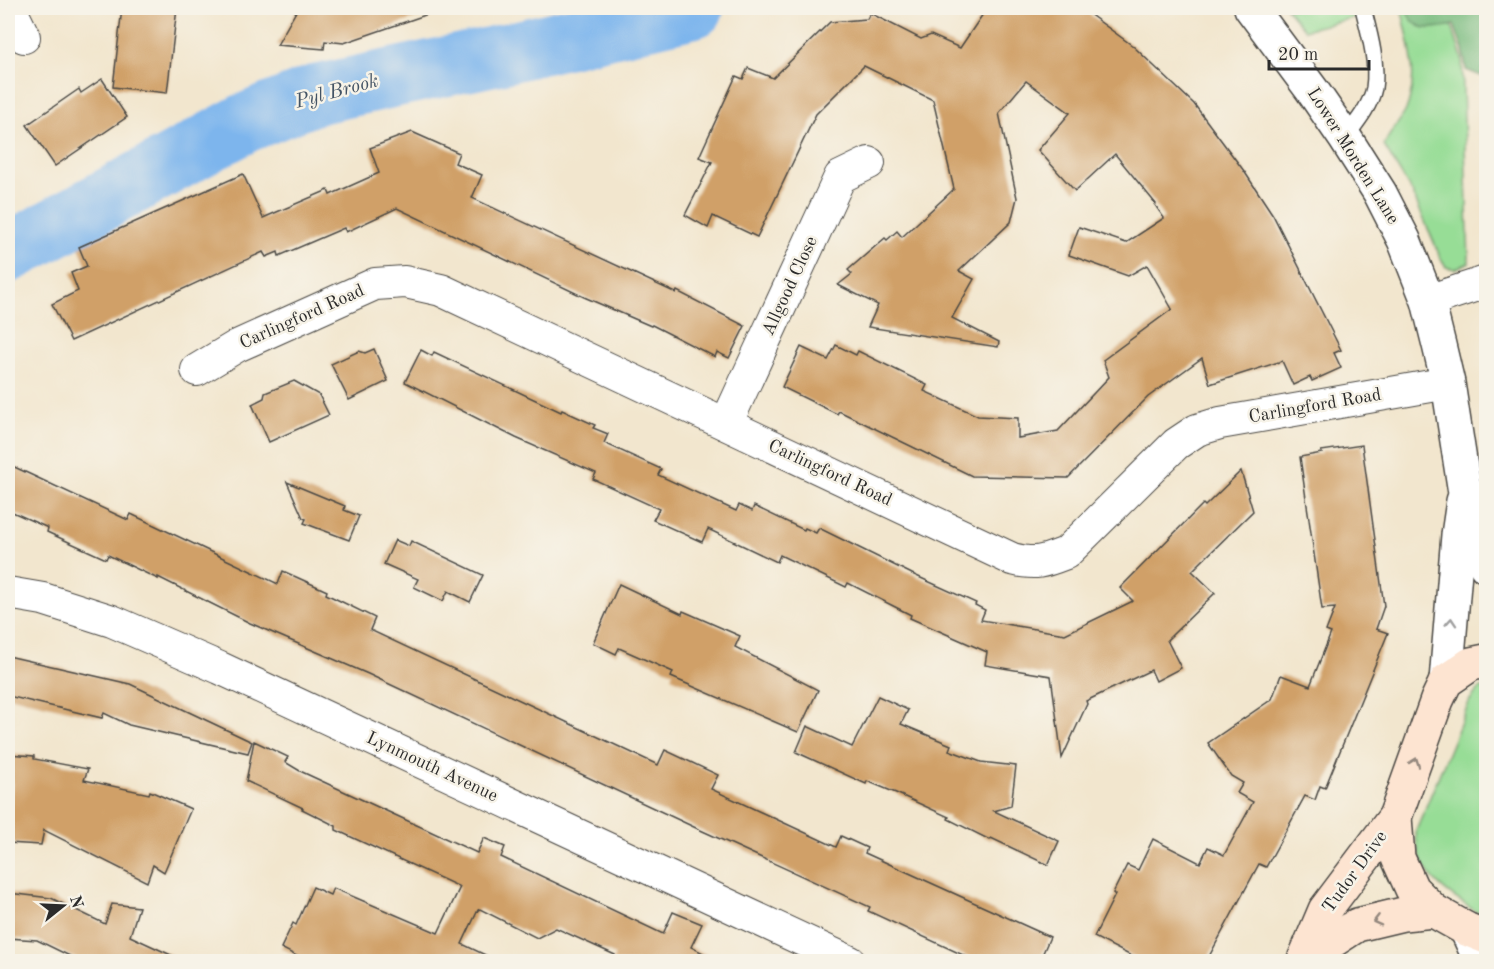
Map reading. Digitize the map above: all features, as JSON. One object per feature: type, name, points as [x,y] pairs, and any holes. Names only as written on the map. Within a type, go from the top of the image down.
[{"type":"main road","points":[[1476,933],[1434,911],[1412,889],[1398,858],[1395,817],[1446,681],[1471,664],[1486,661]]},
{"type":"main road","name":"Tudor Drive","points":[[1303,962],[1324,910],[1395,817]]},
{"type":"main road","name":"Tudor Drive","points":[[1310,962],[1331,942],[1357,925],[1403,914],[1434,911]]},
{"type":"street","points":[[10,8],[24,37]]},
{"type":"street","name":"Lower Morden Lane","points":[[1251,8],[1345,138],[1380,193],[1404,240],[1428,301],[1448,382],[1465,493],[1486,566]]},
{"type":"street","name":"Allgood Close","points":[[726,424],[840,177],[869,163]]},
{"type":"street","name":"Carlingford Road","points":[[198,370],[237,346],[375,284],[405,282],[441,290],[1012,559],[1031,564],[1066,553],[1176,444],[1197,430],[1220,423],[1448,382]]},
{"type":"street","points":[[1428,301],[1486,282]]},
{"type":"street","name":"Lower Morden Lane","points":[[1446,681],[1458,536],[1465,493]]},
{"type":"street","name":"Lynmouth Avenue","points":[[8,593],[44,598],[112,621],[220,668],[832,958]]},
{"type":"street","points":[[1476,933],[1481,962]]},
{"type":"lane","points":[[1345,138],[1366,108],[1374,88],[1374,62],[1363,8]]},
{"type":"green space","points":[[1286,8],[1392,8],[1305,30]]},
{"type":"green space","points":[[1401,8],[1423,8],[1440,17],[1452,27],[1462,58],[1469,263],[1455,269],[1446,267],[1442,261],[1412,192],[1384,146],[1406,110],[1412,85],[1412,59]]},
{"type":"green space","points":[[1405,8],[1486,8],[1486,78],[1466,70],[1463,50],[1454,25],[1431,28],[1419,26]]},
{"type":"green space","points":[[1486,686],[1486,918],[1448,893],[1428,873],[1417,847],[1416,831],[1470,700],[1478,690]]},
{"type":"building","points":[[122,8],[177,8],[167,93],[113,87]]},
{"type":"building","points":[[298,8],[433,8],[434,12],[344,43],[325,41],[324,49],[277,45]]},
{"type":"building","points":[[987,8],[1081,8],[1133,46],[1194,104],[1244,171],[1273,215],[1341,350],[1334,353],[1341,368],[1312,381],[1310,377],[1293,385],[1282,361],[1210,384],[1202,358],[1148,397],[1068,478],[972,476],[839,411],[837,414],[782,387],[801,347],[828,360],[836,345],[856,355],[858,351],[927,385],[924,391],[978,416],[1018,418],[1018,438],[1058,431],[1109,377],[1103,360],[1172,309],[1147,265],[1128,276],[1069,255],[1079,227],[1126,243],[1164,218],[1156,204],[1115,154],[1075,191],[1038,150],[1070,113],[1026,81],[999,113],[1017,198],[1011,222],[959,271],[974,279],[952,318],[999,342],[998,347],[868,327],[878,305],[838,285],[852,274],[848,270],[885,238],[887,240],[897,231],[902,237],[954,189],[933,100],[864,66],[816,114],[757,237],[713,216],[708,228],[685,215],[712,162],[699,157],[736,76],[743,79],[748,68],[773,78],[830,22],[867,19],[870,13],[921,39],[931,35],[960,48]]},
{"type":"building","points":[[102,79],[127,117],[55,166],[27,125],[79,89],[81,93]]},
{"type":"building","points":[[412,132],[459,153],[455,163],[482,175],[472,198],[676,293],[677,291],[745,326],[729,358],[717,352],[715,357],[652,325],[584,297],[397,208],[346,232],[344,228],[279,256],[278,252],[266,257],[263,252],[71,341],[52,304],[78,291],[71,273],[87,266],[79,247],[243,174],[263,218],[328,190],[330,195],[379,173],[370,148]]},
{"type":"building","points":[[374,349],[388,381],[349,400],[331,364],[359,351],[365,353]]},
{"type":"building","points":[[421,350],[432,356],[434,352],[561,412],[562,410],[595,425],[593,428],[608,434],[604,443],[661,469],[658,475],[736,511],[739,505],[752,511],[754,506],[804,530],[805,528],[816,533],[819,528],[976,603],[975,605],[985,610],[981,620],[1065,634],[1133,601],[1120,588],[1203,504],[1205,506],[1241,471],[1253,511],[1192,571],[1215,593],[1167,640],[1181,668],[1156,681],[1151,670],[1086,701],[1087,704],[1062,758],[1051,676],[985,665],[987,652],[910,618],[911,615],[848,583],[846,587],[780,555],[777,562],[708,529],[702,542],[653,520],[659,509],[593,479],[596,473],[516,438],[405,382]]},
{"type":"building","points":[[294,381],[319,395],[329,415],[269,442],[252,404],[264,398],[265,393]]},
{"type":"building","points":[[1362,445],[1384,606],[1376,629],[1388,633],[1325,788],[1320,786],[1315,800],[1305,796],[1266,867],[1259,864],[1206,962],[1143,962],[1094,937],[1127,865],[1138,870],[1153,839],[1200,863],[1208,847],[1224,855],[1253,802],[1237,793],[1243,783],[1231,776],[1208,743],[1272,699],[1281,675],[1310,686],[1331,633],[1326,631],[1335,608],[1322,609],[1300,457],[1322,453],[1321,451]]},
{"type":"building","points":[[8,464],[128,520],[131,514],[278,584],[283,571],[327,591],[326,594],[375,618],[370,630],[658,765],[665,750],[718,775],[711,789],[836,847],[841,836],[867,848],[865,853],[1050,937],[1039,962],[978,962],[868,911],[870,907],[368,674],[250,623],[158,577],[158,579],[108,555],[106,559],[47,532],[48,528],[8,510]]},
{"type":"building","points":[[287,482],[345,506],[344,510],[359,516],[349,540],[304,523],[306,519],[303,518]]},
{"type":"building","points":[[395,540],[409,546],[411,541],[483,575],[470,602],[448,591],[443,601],[414,587],[418,579],[384,564]]},
{"type":"building","points":[[619,584],[682,614],[683,611],[740,636],[735,647],[818,690],[798,732],[671,677],[673,672],[619,648],[616,654],[593,643]]},
{"type":"building","points":[[8,656],[130,684],[252,742],[248,753],[129,725],[104,713],[102,718],[8,696]]},
{"type":"building","points":[[878,696],[908,710],[901,724],[951,745],[949,750],[981,762],[1016,766],[1011,806],[994,811],[1059,841],[1048,865],[991,838],[990,840],[948,819],[949,817],[896,793],[867,781],[866,784],[796,752],[807,726],[852,747]]},
{"type":"building","points":[[254,741],[288,757],[285,762],[300,771],[477,853],[484,838],[505,847],[501,857],[663,934],[673,912],[702,924],[691,947],[721,962],[612,962],[615,955],[556,928],[537,938],[480,909],[462,944],[500,962],[308,962],[281,948],[293,923],[296,925],[313,887],[330,895],[333,888],[438,933],[460,887],[336,830],[336,826],[303,808],[246,781]]},
{"type":"building","points":[[8,754],[34,756],[34,759],[88,769],[84,780],[149,794],[150,791],[191,809],[164,872],[153,865],[147,882],[44,830],[41,845],[8,843],[12,781],[8,780]]},
{"type":"building","points":[[8,893],[51,898],[105,924],[112,904],[139,907],[130,936],[186,962],[82,962],[37,940],[8,938]]},
{"type":"waterway","name":"Pyl Brook","points":[[8,253],[245,123],[314,95],[494,56],[694,8]]}]
